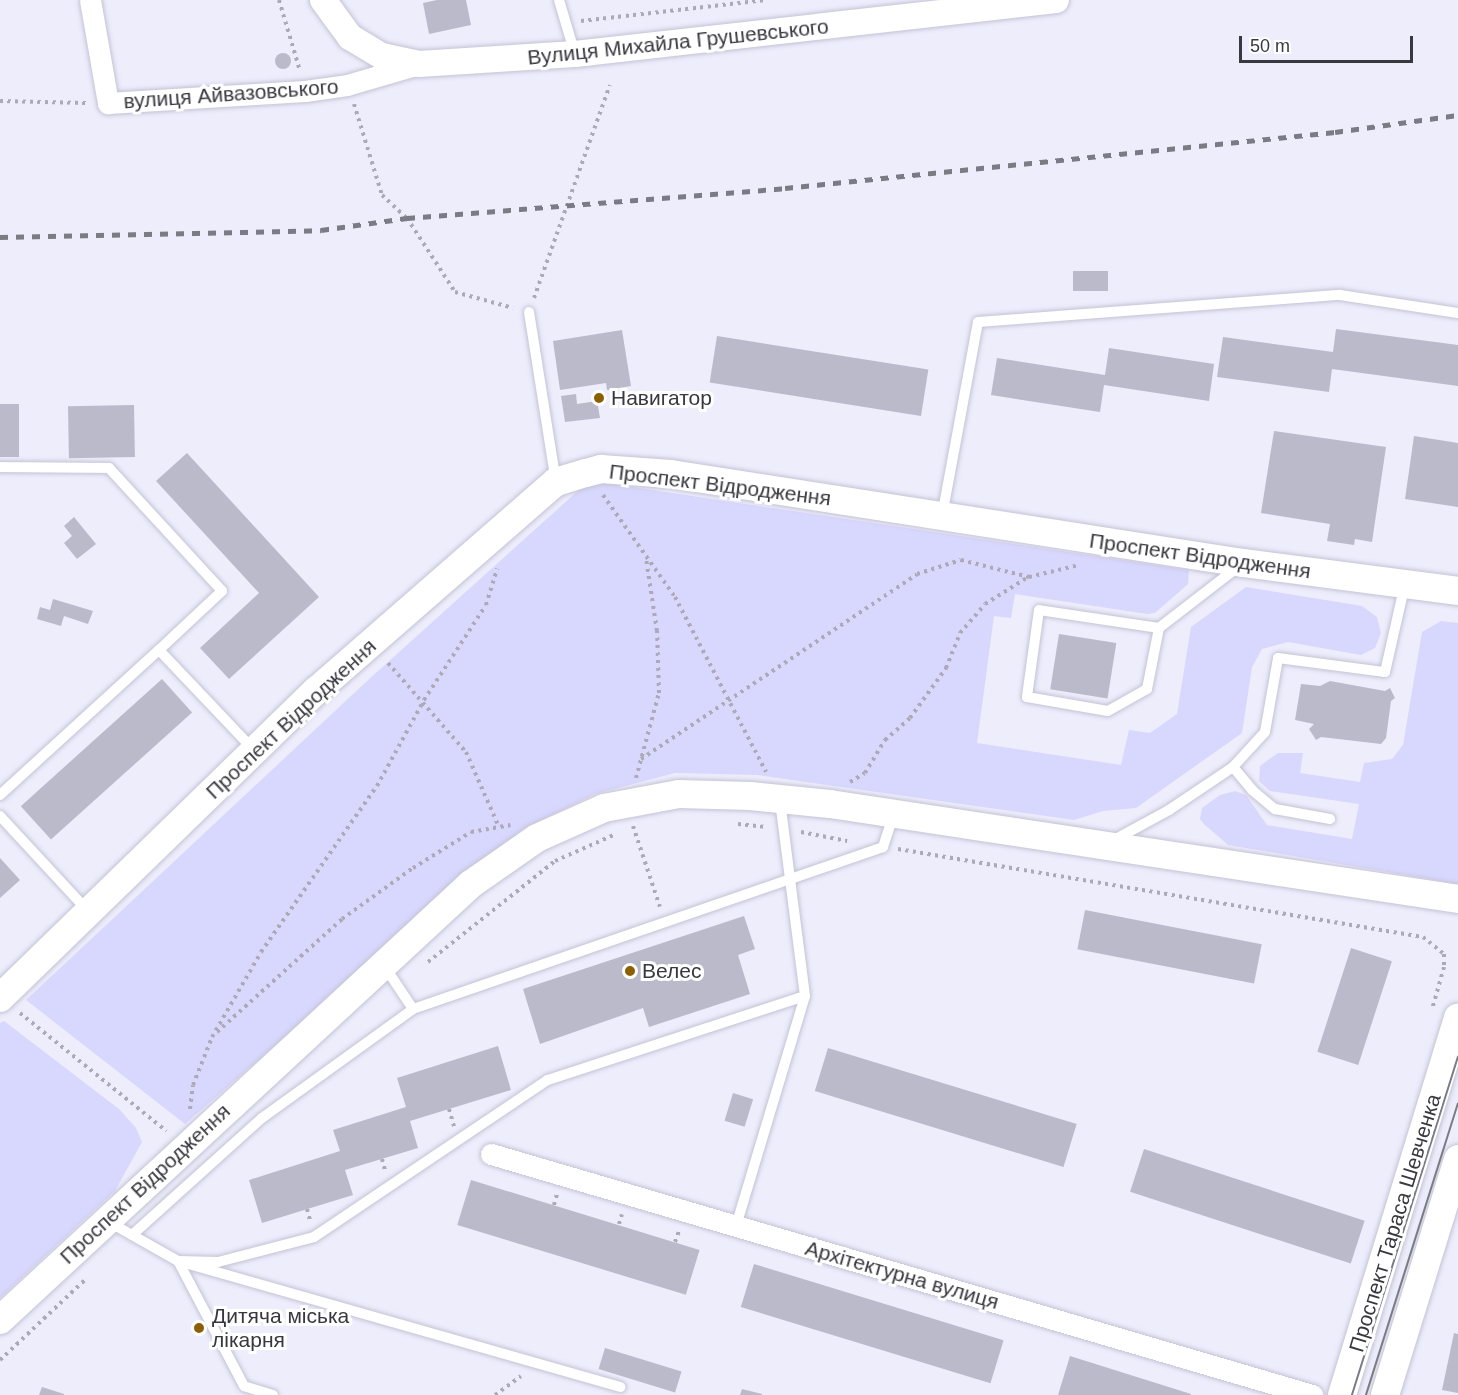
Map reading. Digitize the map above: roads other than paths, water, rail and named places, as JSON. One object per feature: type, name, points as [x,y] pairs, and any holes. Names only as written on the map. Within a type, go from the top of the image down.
[{"type":"main road","name":"Проспект Відродження","points":[[1,998],[255,751],[370,644],[556,482],[586,473],[601,469],[671,474],[1243,563],[1458,591]]},
{"type":"main road","name":"Проспект Відродження","points":[[0,1320],[185,1146],[391,975],[471,884],[537,838],[604,808],[635,818],[679,794],[818,803],[1107,844],[1458,899]]},
{"type":"main road","name":"Проспект Тараса Шевченка","points":[[1342,1395],[1444,1014]]},
{"type":"main road","name":"Проспект Тараса Шевченка","points":[[1385,1395],[1458,1159]]},
{"type":"street","name":"вулиця Айвазовського","points":[[90,0],[108,103],[305,91],[346,85],[419,64]]},
{"type":"street","name":"Вулиця Михайла Грушевського","points":[[323,0],[351,37],[382,56],[419,64],[575,54],[1056,0]]},
{"type":"street","name":"Архітектурна вулиця","points":[[491,1154],[1312,1395]]},
{"type":"lane","points":[[559,0],[575,54]]},
{"type":"lane","points":[[942,517],[978,322],[1340,295],[1458,313]]},
{"type":"lane","points":[[529,312],[556,482]]},
{"type":"lane","points":[[0,467],[109,468],[222,591],[0,795]]},
{"type":"lane","points":[[1158,628],[1039,610],[1027,696],[1108,711],[1147,689],[1158,628],[1243,563]]},
{"type":"lane","points":[[1107,844],[1169,810],[1233,766],[1265,732],[1278,657],[1385,672],[1405,584]]},
{"type":"lane","points":[[159,650],[255,751]]},
{"type":"lane","points":[[1233,766],[1252,790],[1275,809],[1330,819]]},
{"type":"lane","points":[[736,1226],[806,996],[780,800]]},
{"type":"lane","points":[[132,1235],[262,1118],[413,1009],[791,881],[883,847],[894,813]]},
{"type":"lane","points":[[0,816],[89,912]]},
{"type":"lane","points":[[391,975],[413,1009]]},
{"type":"lane","points":[[177,1261],[218,1262],[314,1237],[548,1080],[806,996]]},
{"type":"lane","points":[[106,1220],[177,1261],[620,1387]]},
{"type":"lane","points":[[177,1261],[244,1386],[273,1395]]},
{"type":"tram line","points":[[1352,1395],[1458,1057]]},
{"type":"tram line","points":[[1366,1395],[1458,1104]]},
{"type":"railway","points":[[0,237],[321,230],[407,218],[785,188],[1335,132],[1458,115]]},
{"type":"place","name":"Навигатор","points":[[599,398]]},
{"type":"place","name":"Велес","points":[[630,971]]},
{"type":"place","name":"Дитяча міська лікарня","points":[[199,1328]]}]
